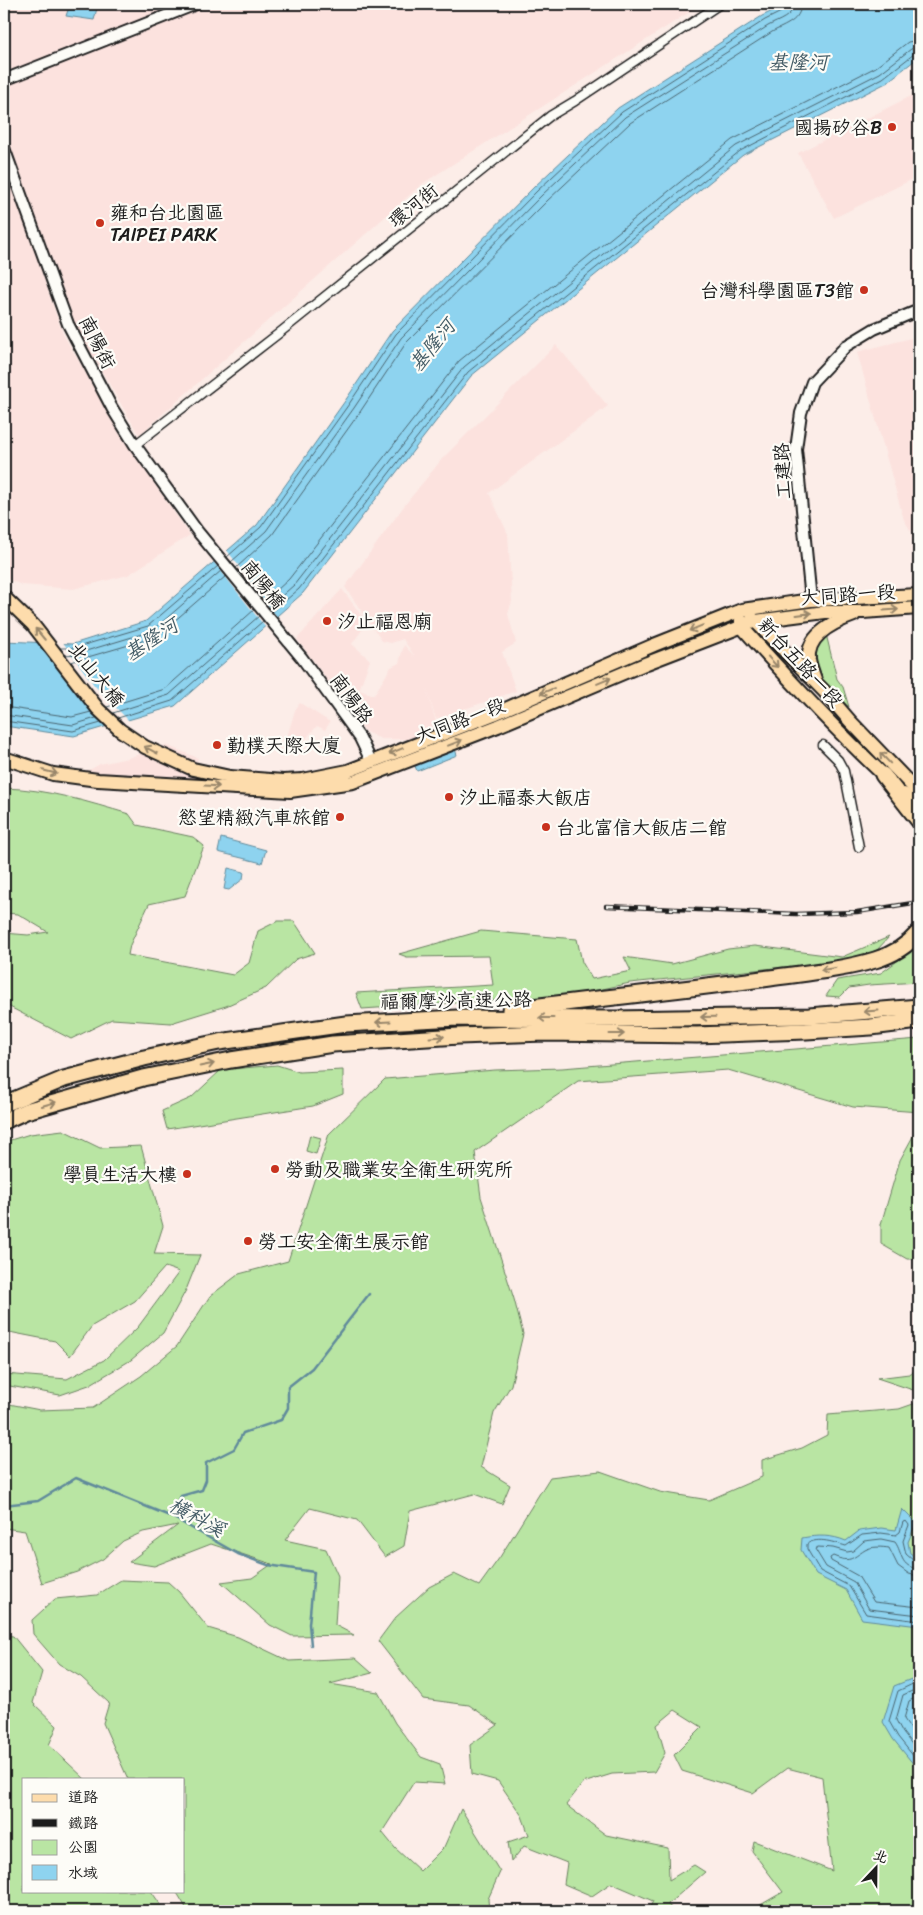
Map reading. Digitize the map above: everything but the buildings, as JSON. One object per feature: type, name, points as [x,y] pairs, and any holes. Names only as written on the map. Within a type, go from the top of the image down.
[{"type":"highway","points":[[883,775],[919,821]]},
{"type":"highway","points":[[457,1018],[565,1003],[622,998],[840,968],[876,960],[897,951],[913,940],[919,932]]},
{"type":"highway","name":"福爾摩沙高速公路","points":[[4,1102],[64,1078],[144,1058],[219,1042],[346,1024],[457,1018],[614,1019],[800,1016],[919,1007]]},
{"type":"highway","name":"福爾摩沙高速公路","points":[[4,1121],[26,1111],[143,1078],[231,1060],[333,1044],[478,1035],[697,1035],[806,1031],[871,1027],[919,1021]]},
{"type":"highway","points":[[871,1027],[919,1031]]},
{"type":"main road","name":"大同路一段","points":[[230,777],[283,781],[303,780],[348,771],[494,714],[742,610],[810,600],[919,595]]},
{"type":"main road","name":"北山大橋","points":[[4,597],[33,625],[98,709],[120,730],[146,747],[193,769],[230,777]]},
{"type":"main road","name":"大同路一段","points":[[4,758],[53,774],[98,780],[290,791],[353,782],[498,726],[604,681],[756,621],[825,612],[863,612],[919,608]]},
{"type":"main road","name":"新台五路一段","points":[[742,610],[756,621],[816,682],[850,721],[919,793]]},
{"type":"main road","name":"新台五路一段","points":[[742,610],[741,626],[821,712],[883,775],[919,808]]},
{"type":"main road","points":[[816,682],[809,661],[810,646],[814,639],[842,619],[863,612]]},
{"type":"street","points":[[4,80],[196,4]]},
{"type":"street","name":"環河街","points":[[136,445],[550,116],[575,102],[720,4]]},
{"type":"street","name":"南陽街","points":[[4,148],[68,324],[112,408],[198,532]]},
{"type":"street","name":"工建路","points":[[810,600],[796,449],[800,414],[812,382],[846,346],[874,329],[919,310]]},
{"type":"street","name":"南陽橋","points":[[198,532],[302,658]]},
{"type":"street","name":"南陽路","points":[[302,658],[360,738],[371,761]]},
{"type":"street","points":[[823,745],[838,760],[844,771],[858,847]]},
{"type":"street","points":[[371,761],[376,773]]},
{"type":"shaded area","points":[[4,4],[702,4],[422,184],[139,435],[72,320],[4,128]]},
{"type":"shaded area","points":[[919,92],[919,176],[834,218],[798,153]]},
{"type":"shaded area","points":[[4,163],[63,334],[129,447],[190,535],[128,575],[73,589],[22,585],[4,578]]},
{"type":"shaded area","points":[[919,336],[919,551],[914,536],[904,520],[857,352]]},
{"type":"shaded area","points":[[556,345],[608,406],[489,493],[508,534],[512,601],[508,614],[516,643],[502,652],[516,691],[436,719],[426,689],[438,728],[408,739],[381,739],[366,732],[297,639],[342,589],[367,623],[352,644],[370,660],[359,690],[374,695],[391,667],[399,663],[404,645],[415,657],[403,639],[391,643],[382,641],[345,587],[404,506],[442,459]]},
{"type":"shaded area","points":[[300,703],[330,722],[325,730],[317,726],[295,751],[285,744],[295,710]]},
{"type":"shaded area","points":[[166,745],[198,758],[188,775],[198,779],[77,773],[100,764],[128,758]]},
{"type":"green space","points":[[826,634],[837,679],[843,687],[849,707],[824,683],[818,675],[815,666],[818,646]]},
{"type":"green space","points":[[4,788],[52,794],[114,809],[129,814],[137,825],[193,837],[204,846],[185,896],[149,904],[130,945],[128,955],[233,975],[249,963],[258,931],[278,921],[294,921],[315,953],[296,959],[266,988],[226,1006],[171,1023],[112,1019],[71,1039],[4,1004],[4,933],[28,935],[48,932],[18,914],[4,913]]},
{"type":"green space","points":[[481,931],[577,939],[582,962],[592,979],[631,971],[624,957],[672,964],[728,949],[755,946],[842,957],[889,937],[877,950],[851,960],[630,983],[575,995],[362,1009],[356,993],[493,985],[489,956],[407,957],[399,954]]},
{"type":"green space","points":[[919,945],[919,982],[849,988],[840,997],[826,996],[837,980],[881,973]]},
{"type":"green space","points":[[919,1039],[919,1112],[853,1107],[728,1070],[578,1081],[475,1152],[481,1197],[514,1299],[523,1334],[511,1385],[494,1413],[481,1467],[510,1485],[502,1504],[474,1494],[410,1511],[404,1546],[385,1557],[357,1520],[310,1508],[285,1540],[326,1549],[338,1576],[335,1625],[354,1635],[292,1636],[270,1625],[221,1582],[252,1578],[272,1564],[211,1544],[154,1566],[129,1562],[178,1525],[143,1532],[123,1541],[103,1559],[77,1572],[42,1583],[25,1531],[4,1528],[4,1403],[40,1410],[93,1408],[141,1376],[177,1346],[210,1296],[239,1274],[288,1261],[329,1134],[385,1079],[495,1070],[562,1068]]},
{"type":"green space","points":[[277,1065],[299,1072],[343,1070],[343,1094],[313,1106],[167,1129],[162,1111],[191,1098],[221,1070]]},
{"type":"green space","points":[[917,1129],[919,1129],[919,1259],[907,1259],[881,1244],[881,1224],[900,1160]]},
{"type":"green space","points":[[63,1130],[100,1148],[141,1146],[163,1226],[154,1254],[200,1255],[186,1290],[163,1333],[131,1360],[89,1385],[60,1395],[4,1385],[4,1374],[67,1379],[104,1360],[138,1327],[179,1272],[165,1267],[135,1301],[92,1326],[70,1356],[55,1341],[4,1331],[4,1142],[30,1134]]},
{"type":"green space","points":[[310,1135],[321,1138],[316,1154],[306,1151]]},
{"type":"green space","points":[[919,1369],[919,1392],[877,1378],[909,1374]]},
{"type":"green space","points":[[919,1402],[919,1911],[750,1911],[783,1892],[752,1851],[754,1841],[832,1871],[822,1777],[787,1768],[753,1793],[682,1771],[674,1755],[702,1727],[675,1710],[657,1725],[665,1753],[654,1772],[612,1774],[583,1783],[566,1805],[606,1835],[668,1848],[669,1880],[694,1865],[705,1872],[668,1904],[673,1911],[648,1911],[653,1901],[611,1883],[592,1896],[564,1884],[567,1863],[524,1846],[511,1862],[508,1842],[529,1835],[522,1816],[498,1781],[472,1774],[470,1745],[498,1725],[469,1705],[423,1699],[378,1641],[395,1618],[429,1587],[454,1574],[479,1586],[500,1557],[550,1477],[600,1471],[660,1492],[709,1500],[762,1477],[762,1460],[802,1448],[827,1435],[828,1415],[899,1409]]},
{"type":"green space","points":[[121,1580],[168,1582],[179,1592],[208,1628],[238,1637],[289,1661],[355,1658],[372,1673],[330,1684],[378,1692],[395,1723],[421,1757],[440,1764],[445,1784],[414,1782],[382,1832],[395,1848],[420,1871],[444,1847],[461,1809],[500,1872],[488,1899],[489,1911],[188,1911],[177,1892],[185,1892],[185,1778],[128,1778],[103,1723],[109,1703],[81,1677],[59,1664],[33,1634],[32,1620],[55,1599],[97,1595]]},
{"type":"green space","points":[[4,1635],[13,1636],[42,1672],[33,1703],[57,1726],[49,1745],[84,1778],[22,1778],[22,1892],[152,1892],[165,1911],[4,1911]]},
{"type":"water","points":[[70,4],[98,4],[94,20],[66,16]]},
{"type":"water","name":"基隆河","points":[[787,4],[919,4],[919,57],[886,83],[743,155],[471,376],[303,593],[175,706],[74,736],[4,726],[4,641],[73,644],[146,621],[257,525],[392,331],[534,187],[618,108],[762,16]]},
{"type":"water","points":[[454,746],[457,755],[417,771],[413,761]]},
{"type":"water","points":[[221,838],[266,850],[262,863],[218,852]]},
{"type":"water","points":[[228,868],[244,872],[243,879],[229,890],[224,889]]},
{"type":"water","points":[[902,1509],[916,1523],[908,1542],[910,1553],[919,1559],[919,1626],[862,1619],[846,1590],[816,1575],[801,1550],[802,1538],[825,1536],[846,1541],[859,1531],[881,1528],[896,1530]]},
{"type":"water","points":[[919,1676],[919,1771],[893,1739],[883,1722],[894,1686]]},
{"type":"pier","points":[[226,549],[278,618],[266,628],[212,560]]},
{"type":"pier","points":[[39,640],[62,641],[94,685],[130,722],[113,727]]},
{"type":"waterway","points":[[172,1517],[181,1496],[202,1490],[206,1480],[206,1463],[234,1449],[243,1433],[281,1420],[288,1408],[288,1387],[312,1368],[369,1294]]},
{"type":"waterway","name":"橫科溪","points":[[4,1505],[38,1501],[76,1478],[172,1517],[238,1554],[268,1565],[314,1572],[309,1624],[311,1645]]},
{"type":"railway","points":[[606,906],[796,914],[857,912],[919,902]]},
{"type":"place","name":"國揚矽谷B","points":[[892,127]]},
{"type":"place","name":"雍和台北園區 TAIPEI PARK","points":[[100,223]]},
{"type":"place","name":"台灣科學園區T3館","points":[[864,290]]},
{"type":"place","name":"汐止福恩廟","points":[[327,621]]},
{"type":"place","name":"勤樸天際大廈","points":[[217,745]]},
{"type":"place","name":"汐止福泰大飯店","points":[[449,797]]},
{"type":"place","name":"慾望精緻汽車旅館","points":[[340,817]]},
{"type":"place","name":"台北富信大飯店二館","points":[[546,827]]},
{"type":"place","name":"勞動及職業安全衛生研究所","points":[[275,1169]]},
{"type":"place","name":"學員生活大樓","points":[[187,1174]]},
{"type":"place","name":"勞工安全衛生展示館","points":[[248,1241]]}]
